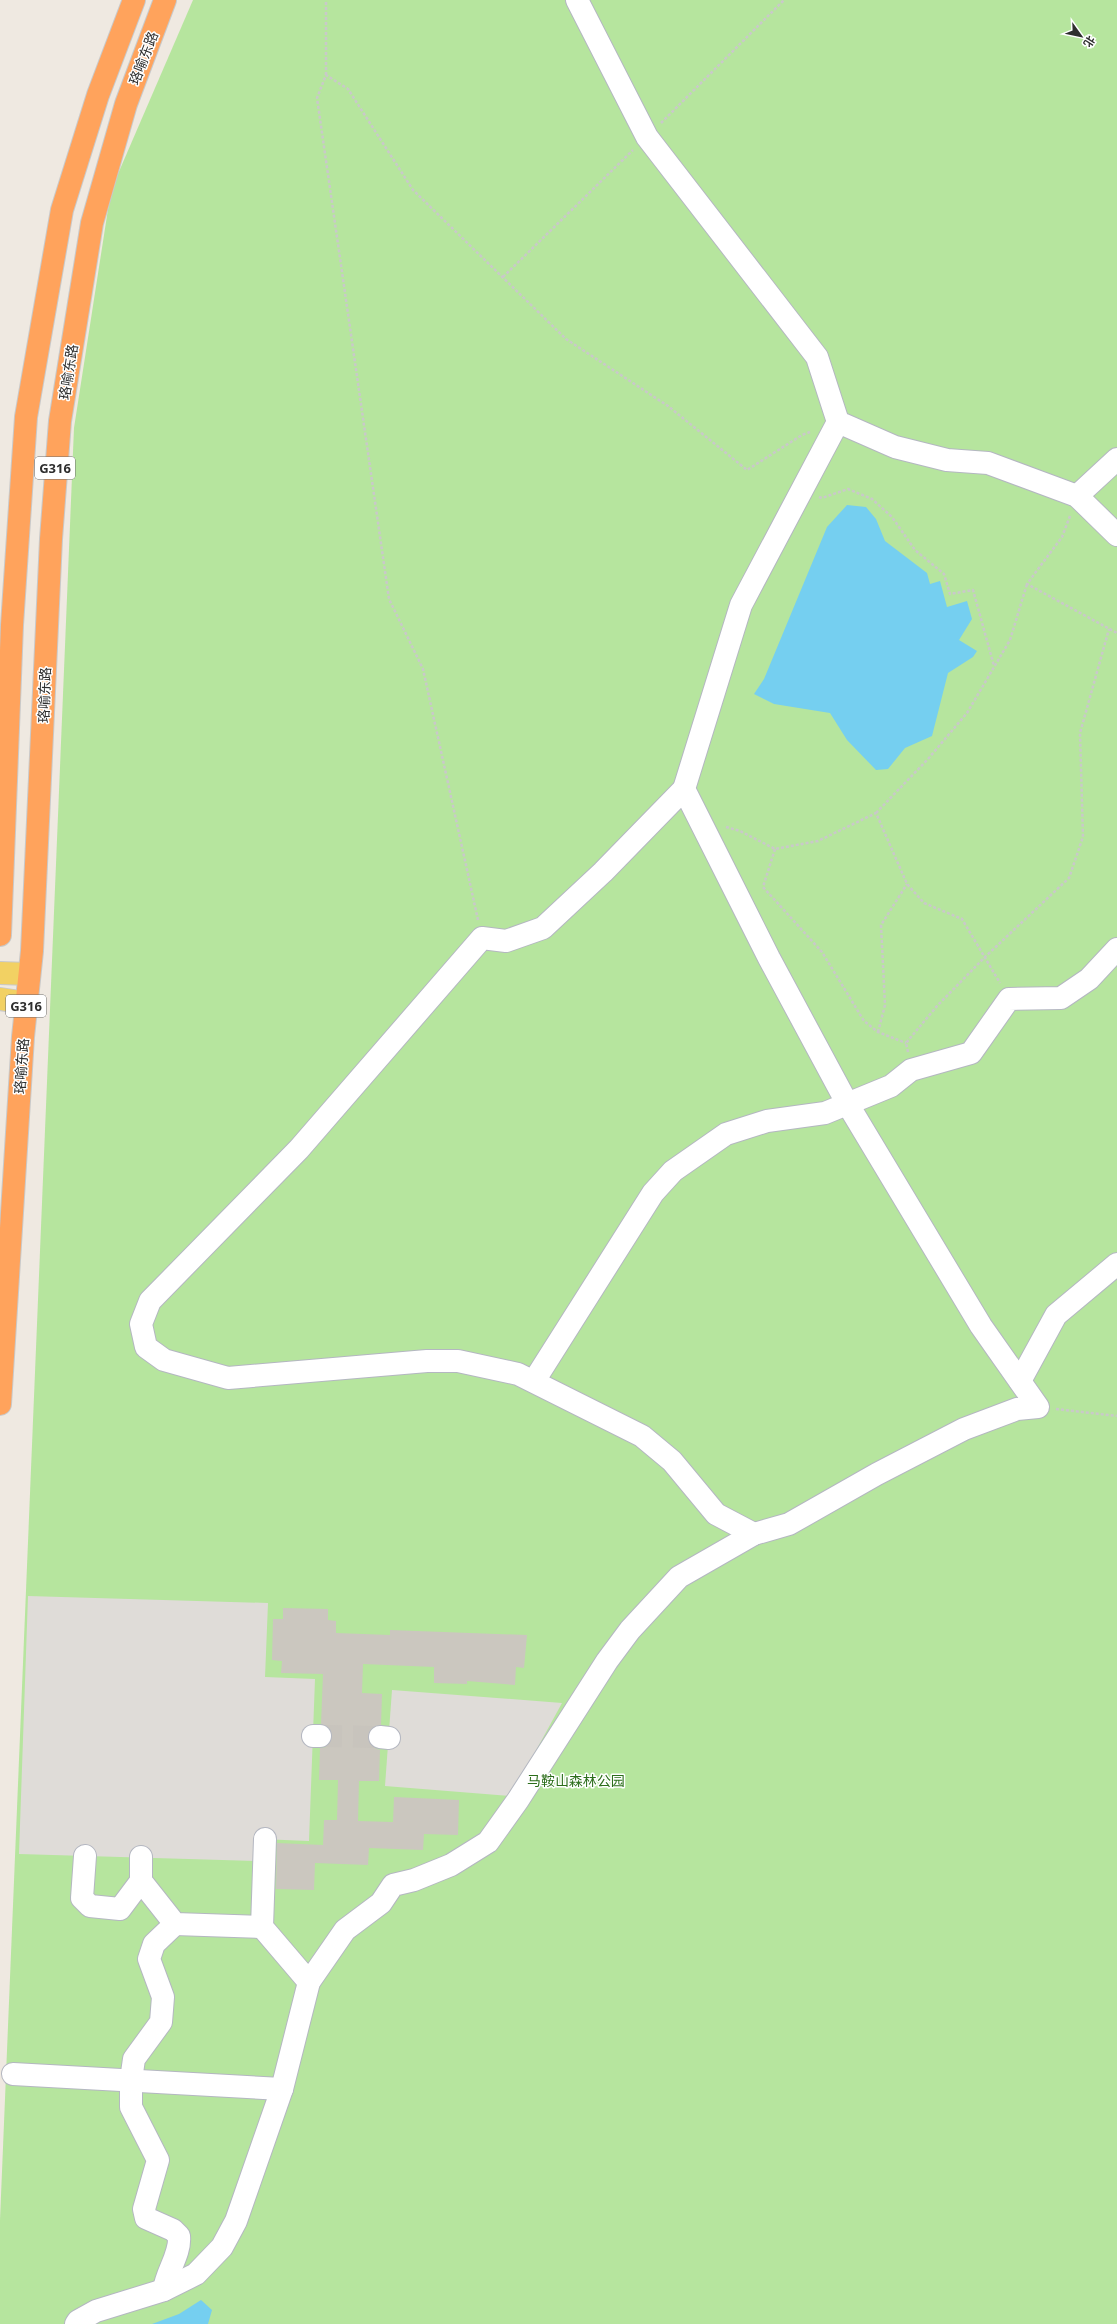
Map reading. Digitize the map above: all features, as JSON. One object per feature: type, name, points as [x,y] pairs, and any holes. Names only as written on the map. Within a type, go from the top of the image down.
[{"type":"highway","name":"珞喻东路","points":[[0,935],[12,625],[26,417],[62,210],[98,95],[134,0]]},
{"type":"highway","name":"珞喻东路","points":[[0,1404],[19,1092],[30,974],[54,481],[60,421],[92,223],[126,104],[165,0]]},
{"type":"main road","points":[[0,973],[30,974]]},
{"type":"main road","points":[[0,999],[27,1003]]},
{"type":"street","points":[[577,0],[647,137],[817,357],[838,422],[741,605],[684,789],[603,872],[543,928],[506,941],[482,938],[299,1149],[150,1301],[141,1324],[146,1347],[164,1360],[228,1378],[427,1361],[458,1361],[518,1374],[642,1436],[672,1461],[716,1514],[754,1534]]},
{"type":"street","points":[[838,422],[895,447],[948,460],[988,463],[1077,496],[1117,535]]},
{"type":"street","points":[[1077,496],[1117,460]]},
{"type":"street","points":[[76,2324],[78,2321],[96,2311],[164,2290],[196,2274],[222,2247],[236,2221],[282,2089],[309,1982],[345,1930],[381,1903],[393,1885],[414,1880],[451,1865],[488,1842],[544,1748],[630,1630],[679,1577],[754,1534],[789,1524],[877,1474],[964,1429],[1017,1409],[1038,1407],[981,1326],[847,1104],[769,958],[684,789]]},
{"type":"street","points":[[534,1381],[653,1193],[673,1171],[726,1134],[767,1121],[825,1113],[891,1086],[911,1070],[971,1053],[1010,999],[1061,998],[1089,979],[1117,948]]},
{"type":"street","points":[[1020,1381],[1056,1315],[1117,1264]]},
{"type":"street","points":[[265,1839],[262,1927],[309,1982]]},
{"type":"street","points":[[85,1856],[82,1898],[90,1906],[120,1909],[141,1881],[141,1857]]},
{"type":"street","points":[[141,1881],[175,1924]]},
{"type":"street","points":[[164,2290],[166,2277],[180,2244],[179,2236],[173,2230],[146,2218],[144,2209],[158,2160],[131,2107],[131,2080],[134,2059],[161,2022],[163,1997],[149,1959],[154,1944],[175,1924],[262,1927]]},
{"type":"street","points":[[13,2074],[282,2089]]},
{"type":"path","points":[[326,0],[326,75],[317,98],[389,599],[424,669],[482,938]]},
{"type":"path","points":[[503,277],[647,137],[784,0]]},
{"type":"path","points":[[326,75],[348,89],[413,190],[566,339],[668,406],[747,470],[802,435],[838,422]]},
{"type":"path","points":[[802,489],[822,498],[848,489],[872,499],[892,517],[915,550],[944,574],[950,594],[973,590],[994,666]]},
{"type":"path","points":[[700,819],[740,831],[775,849],[818,841],[876,813],[928,759],[967,713],[1010,640],[1027,584],[1062,537],[1077,496]]},
{"type":"path","points":[[1027,584],[1117,633]]},
{"type":"path","points":[[906,1043],[937,1006],[985,957],[1069,878],[1083,837],[1080,733],[1109,629]]},
{"type":"path","points":[[876,813],[907,884],[924,903],[962,919],[1010,999]]},
{"type":"path","points":[[775,849],[763,887],[822,952],[864,1021],[878,1032],[906,1043]]},
{"type":"path","points":[[878,1032],[885,1006],[880,925],[907,884]]},
{"type":"path","points":[[906,1043],[911,1070]]},
{"type":"path","points":[[1038,1407],[1117,1416]]},
{"type":"green space","name":"马鞍山森林公园","points":[[193,0],[1117,0],[1117,2324],[0,2324],[0,2220],[74,428],[111,190]]},
{"type":"shaded area","points":[[28,1596],[268,1603],[265,1677],[315,1679],[309,1841],[260,1839],[259,1861],[19,1854]]},
{"type":"shaded area","points":[[392,1690],[562,1703],[511,1796],[385,1786]]},
{"type":"water","points":[[847,505],[866,507],[876,519],[885,541],[927,573],[930,584],[940,581],[947,607],[967,601],[972,619],[959,640],[977,651],[973,657],[948,673],[932,736],[905,748],[888,769],[876,770],[847,740],[830,713],[774,704],[754,694],[764,679],[827,527]]},
{"type":"water","points":[[201,2300],[212,2310],[208,2324],[152,2324],[179,2314]]},
{"type":"building","points":[[283,1608],[328,1609],[328,1620],[336,1621],[336,1633],[390,1635],[390,1630],[527,1635],[524,1668],[516,1667],[515,1685],[467,1681],[467,1684],[434,1683],[434,1667],[363,1664],[362,1693],[382,1694],[381,1725],[370,1729],[368,1736],[372,1747],[380,1750],[379,1781],[359,1781],[358,1821],[393,1822],[394,1797],[459,1800],[458,1835],[424,1834],[423,1850],[369,1848],[368,1865],[315,1863],[314,1890],[276,1889],[277,1843],[323,1845],[324,1820],[337,1820],[338,1780],[319,1780],[320,1748],[327,1747],[332,1736],[331,1729],[321,1724],[323,1674],[281,1673],[282,1661],[272,1660],[273,1619],[283,1619]]},
{"type":"tunnel","points":[[320,1736],[380,1737]]}]
